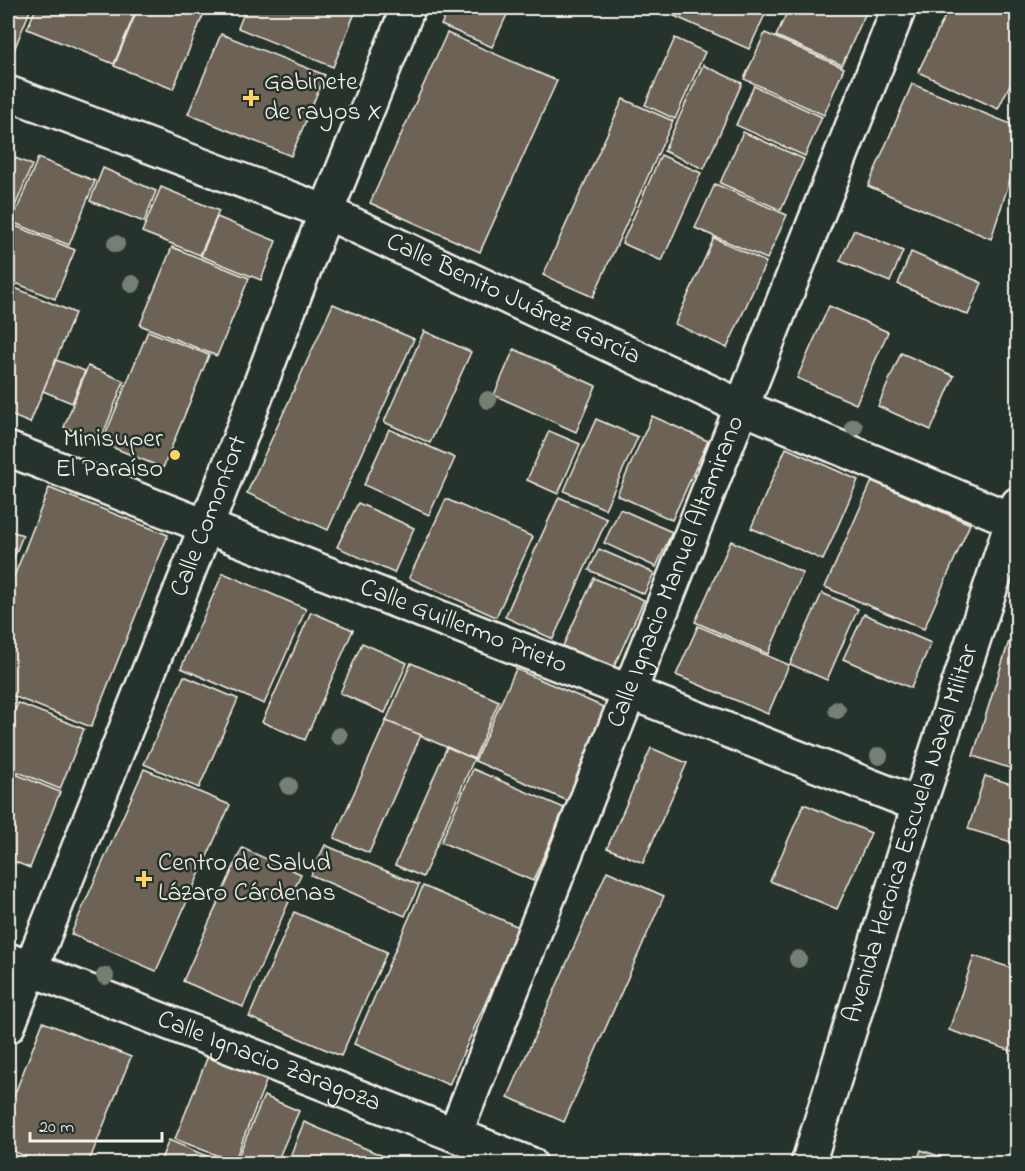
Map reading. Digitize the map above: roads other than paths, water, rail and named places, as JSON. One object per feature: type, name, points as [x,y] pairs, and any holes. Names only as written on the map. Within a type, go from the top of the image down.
[{"type":"street","name":"Calle Comonfort","points":[[8,1026],[19,964],[206,527],[326,212],[408,8]]},
{"type":"street","name":"Calle Ignacio Manuel Altamirano","points":[[455,1134],[898,8]]},
{"type":"street","name":"Calle Benito Juárez García","points":[[8,93],[326,212],[742,407],[1015,512]]},
{"type":"street","name":"Calle Guillermo Prieto","points":[[8,449],[919,805]]},
{"type":"street","name":"Avenida Heroica Escuela Naval Militar","points":[[808,1164],[919,805],[1015,512]]},
{"type":"street","name":"Calle Ignacio Zaragoza","points":[[19,964],[530,1164]]},
{"type":"place","name":"Gabinete de rayos X","points":[[251,98]]},
{"type":"place","name":"Minisuper El Paraíso","points":[[175,455]]},
{"type":"place","name":"Centro de Salud Lázaro Cárdenas","points":[[144,879]]}]
